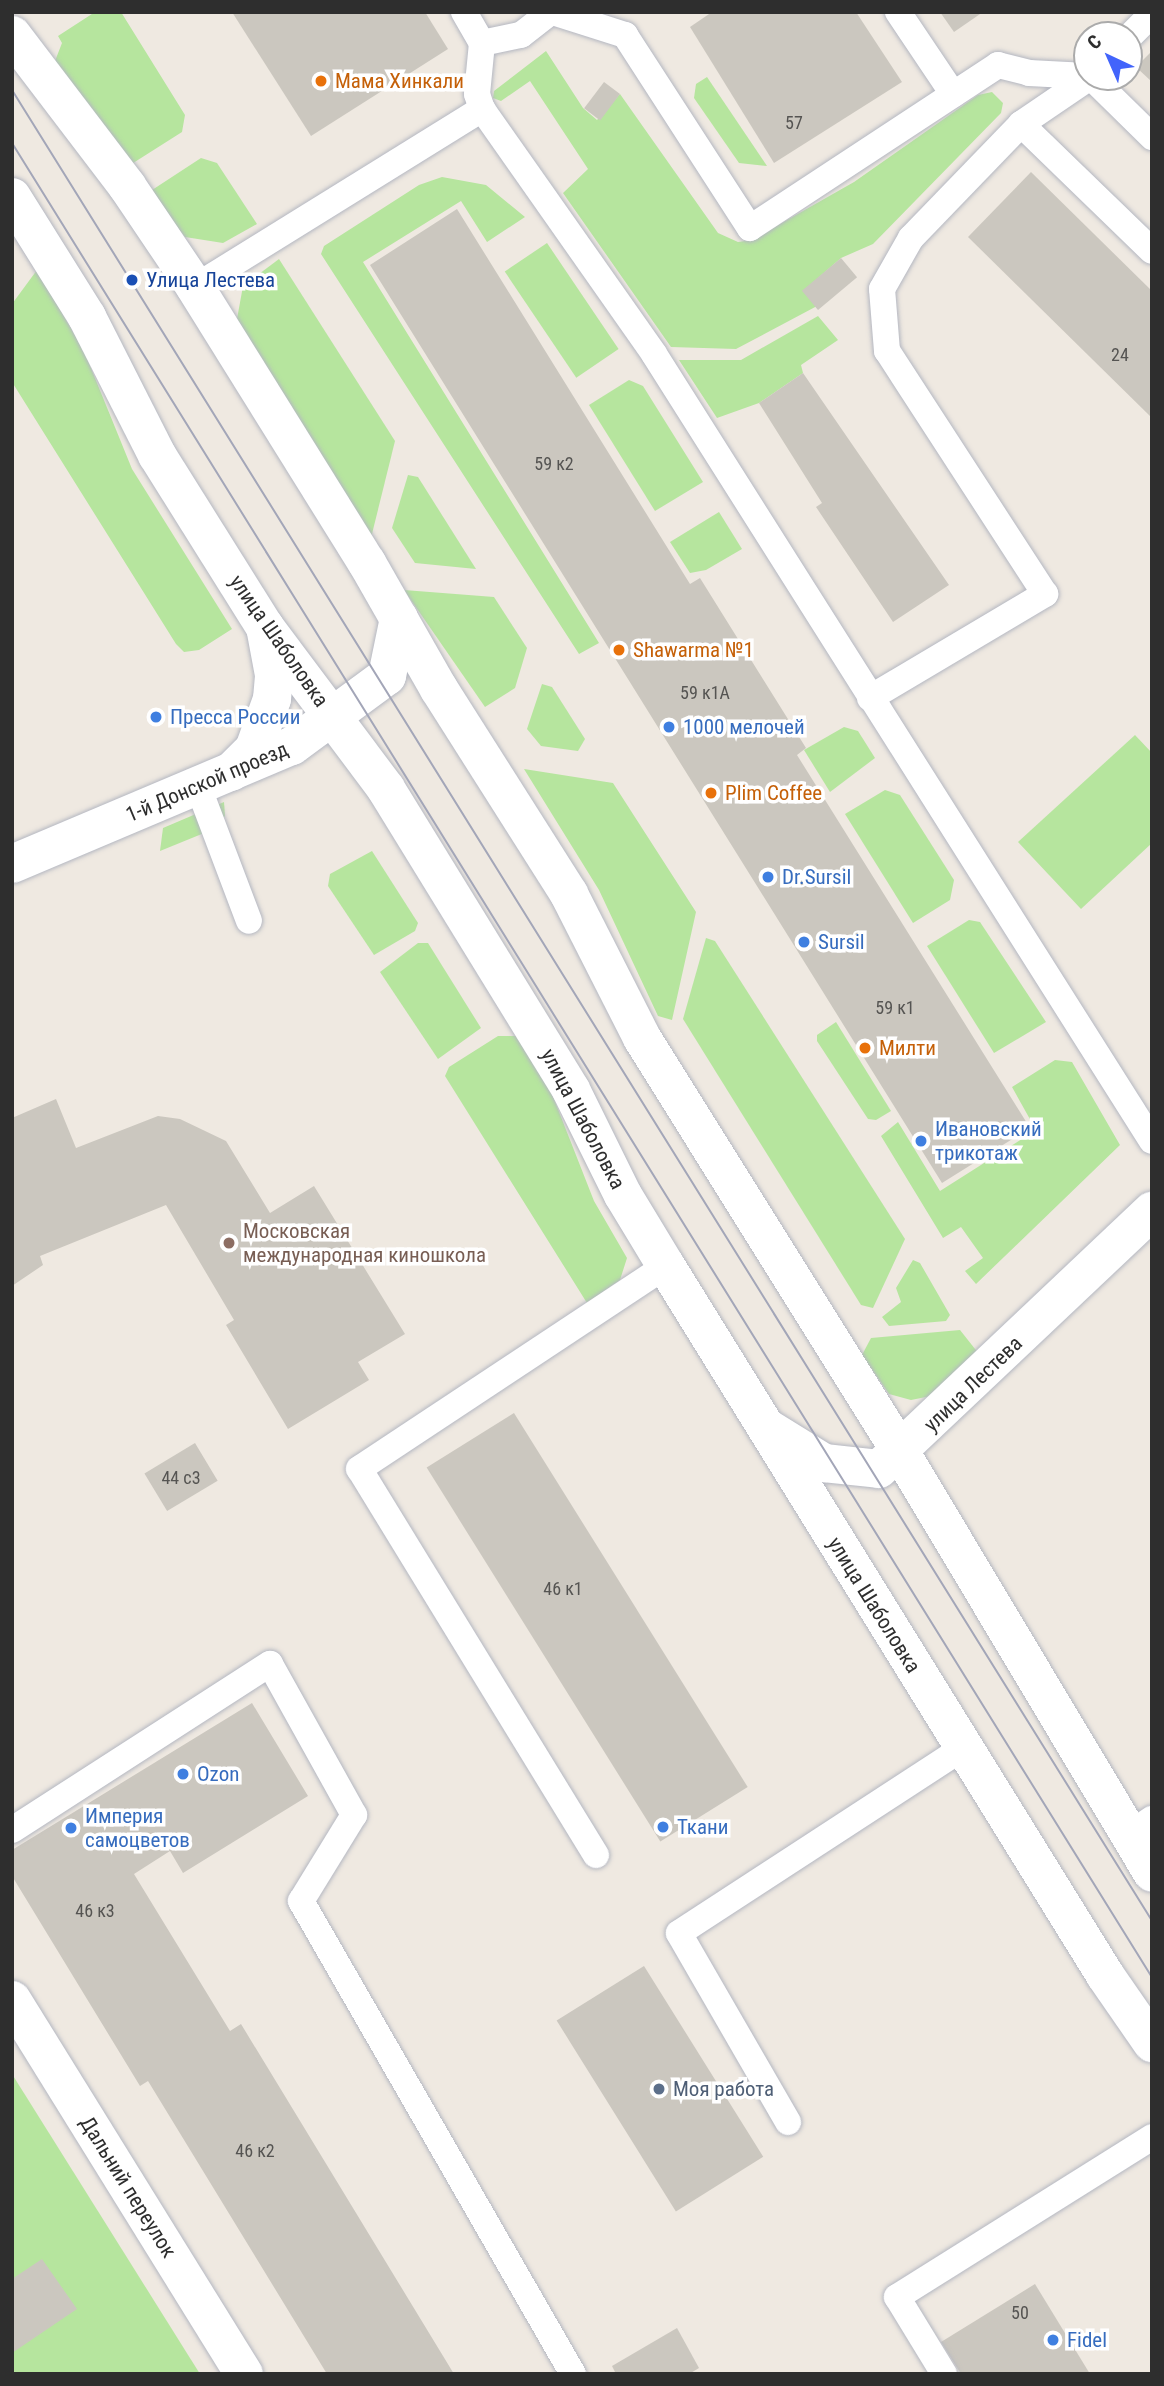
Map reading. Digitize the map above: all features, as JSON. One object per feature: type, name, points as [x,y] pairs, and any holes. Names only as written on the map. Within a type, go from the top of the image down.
[{"type":"main road","points":[[12,36],[127,186],[195,288],[399,618],[439,690],[569,894],[642,1038],[901,1453],[1140,1827],[1152,1873]]},
{"type":"main road","name":"улица Шаболовка","points":[[17,215],[87,317],[157,455],[265,627],[386,789],[564,1078],[666,1266],[769,1429],[963,1748],[1152,2043]]},
{"type":"main road","points":[[399,618],[387,676],[411,678],[439,690]]},
{"type":"main road","points":[[215,779],[254,749],[272,699],[274,674],[265,627]]},
{"type":"main road","name":"1-й Донской проезд","points":[[12,864],[292,746],[334,719],[387,676]]},
{"type":"main road","name":"улица Лестева","points":[[769,1429],[803,1453],[846,1469],[879,1469],[901,1453],[1152,1211]]},
{"type":"main road","name":"Дальний переулок","points":[[12,2000],[244,2374]]},
{"type":"lane","points":[[464,12],[482,43],[477,94],[482,109],[654,354],[1152,1142]]},
{"type":"lane","points":[[482,43],[522,35],[551,12],[625,35],[750,228],[998,65],[1029,73],[1073,76]]},
{"type":"lane","points":[[898,12],[953,94]]},
{"type":"lane","points":[[870,698],[1045,594],[887,351],[882,289],[911,238],[1021,124],[1073,88]]},
{"type":"lane","points":[[1104,91],[1152,136]]},
{"type":"lane","points":[[195,288],[482,109]]},
{"type":"lane","points":[[1021,124],[1152,251]]},
{"type":"lane","points":[[215,779],[249,921]]},
{"type":"lane","points":[[596,1855],[359,1469],[666,1266]]},
{"type":"lane","points":[[12,1830],[270,1664],[354,1815],[301,1901],[573,2374]]},
{"type":"lane","points":[[788,2122],[679,1933],[963,1748]]},
{"type":"lane","points":[[944,2374],[897,2297],[1152,2137]]},
{"type":"green space","points":[[95,12],[121,12],[185,115],[182,132],[130,165],[55,61],[62,43],[58,36]]},
{"type":"green space","points":[[546,51],[583,108],[597,120],[620,94],[718,233],[738,242],[752,240],[854,182],[978,95],[992,92],[1003,103],[1001,113],[873,244],[841,258],[803,291],[817,306],[736,349],[671,347],[563,193],[588,169],[530,81],[501,101],[493,98],[494,91]]},
{"type":"green space","points":[[707,77],[767,166],[739,163],[694,98],[696,84]]},
{"type":"green space","points":[[201,158],[217,163],[257,224],[223,243],[185,237],[149,192]]},
{"type":"green space","points":[[442,177],[486,185],[525,217],[487,242],[461,201],[363,262],[599,643],[579,654],[321,254],[324,246],[419,185]]},
{"type":"green space","points":[[547,243],[619,349],[576,378],[505,272]]},
{"type":"green space","points":[[279,259],[395,441],[370,542],[237,319],[243,286]]},
{"type":"green space","points":[[37,270],[84,351],[132,469],[232,629],[199,650],[184,652],[176,644],[12,382],[12,304]]},
{"type":"green space","points":[[818,316],[838,340],[801,365],[803,373],[759,403],[717,418],[679,360],[741,360]]},
{"type":"green space","points":[[629,380],[643,386],[703,482],[655,511],[589,405]]},
{"type":"green space","points":[[408,475],[418,477],[476,569],[415,563],[392,528]]},
{"type":"green space","points":[[719,512],[742,549],[706,570],[690,573],[670,542]]},
{"type":"green space","points":[[404,590],[494,597],[527,648],[515,688],[485,707]]},
{"type":"green space","points":[[542,684],[552,687],[585,739],[578,751],[541,746],[527,729]]},
{"type":"green space","points":[[844,727],[858,731],[875,758],[830,792],[804,750]]},
{"type":"green space","points":[[1135,735],[1152,753],[1152,843],[1081,909],[1018,842]]},
{"type":"green space","points":[[524,769],[613,783],[696,912],[672,1020],[658,1016],[599,890]]},
{"type":"green space","points":[[885,790],[900,795],[954,880],[950,900],[913,923],[845,814]]},
{"type":"green space","points":[[224,802],[225,816],[214,829],[160,851],[163,828]]},
{"type":"green space","points":[[372,851],[418,923],[415,931],[374,955],[328,886],[330,874]]},
{"type":"green space","points":[[969,920],[980,922],[1046,1022],[994,1053],[927,946]]},
{"type":"green space","points":[[706,938],[715,941],[905,1239],[873,1308],[861,1305],[683,1019]]},
{"type":"green space","points":[[418,943],[428,943],[481,1028],[438,1059],[380,972]]},
{"type":"green space","points":[[836,1022],[891,1111],[876,1120],[868,1119],[817,1041],[817,1035]]},
{"type":"green space","points":[[498,1036],[518,1036],[552,1094],[594,1201],[627,1258],[620,1280],[587,1303],[445,1076],[449,1067]]},
{"type":"green space","points":[[1055,1060],[1072,1062],[1120,1145],[976,1284],[965,1271],[983,1258],[961,1227],[943,1238],[881,1136],[898,1122],[940,1191],[1036,1130],[1012,1087]]},
{"type":"green space","points":[[913,1260],[920,1263],[950,1315],[946,1321],[889,1326],[882,1317],[901,1302],[896,1288]]},
{"type":"green space","points":[[960,1330],[979,1354],[931,1396],[911,1400],[889,1394],[862,1355],[871,1338]]},
{"type":"green space","points":[[12,2074],[200,2374],[12,2374]]},
{"type":"building","points":[[232,12],[425,12],[448,49],[311,136]]},
{"type":"building","points":[[712,12],[856,12],[902,82],[774,163],[690,27]]},
{"type":"building","points":[[940,12],[983,12],[954,32]]},
{"type":"building","points":[[1152,51],[1152,82],[1143,74],[1143,60]]},
{"type":"building","points":[[604,82],[620,94],[600,120],[584,108]]},
{"type":"building","points":[[1031,172],[1152,291],[1152,418],[968,237]]},
{"type":"building","points":[[457,209],[690,584],[700,578],[806,748],[797,755],[1030,1128],[942,1183],[370,265]]},
{"type":"building","points":[[841,258],[857,277],[818,310],[802,291]]},
{"type":"building","points":[[803,373],[949,585],[893,622],[816,507],[822,503],[759,403]]},
{"type":"building","points":[[56,1099],[76,1148],[158,1116],[180,1119],[226,1141],[270,1213],[314,1186],[405,1334],[358,1362],[369,1380],[288,1429],[226,1325],[234,1320],[166,1205],[40,1256],[43,1265],[12,1286],[12,1118]]},
{"type":"building","points":[[514,1413],[748,1787],[660,1842],[427,1468]]},
{"type":"building","points":[[195,1443],[218,1481],[167,1511],[144,1473]]},
{"type":"building","points":[[252,1703],[308,1796],[183,1873],[170,1851],[134,1874],[230,2031],[241,2024],[454,2374],[327,2374],[148,2081],[140,2086],[12,1876],[12,1850]]},
{"type":"building","name":"Моя работа","points":[[644,1966],[763,2157],[676,2211],[557,2021]]},
{"type":"building","points":[[42,2259],[77,2309],[12,2353],[12,2279]]},
{"type":"building","points":[[1035,2284],[1090,2374],[961,2374],[941,2342]]},
{"type":"building","points":[[677,2328],[699,2368],[689,2374],[616,2374],[612,2366]]},
{"type":"tram line","points":[[12,90],[1152,1921]]},
{"type":"tram line","points":[[12,143],[1152,1977]]},
{"type":"place","name":"Мама Хинкали","points":[[321,81]]},
{"type":"place","name":"Улица Лестева","points":[[132,280]]},
{"type":"place","name":"Shawarma №1","points":[[619,650]]},
{"type":"place","name":"Пресса России","points":[[156,717]]},
{"type":"place","name":"1000 мелочей","points":[[669,727]]},
{"type":"place","name":"Plim Coffee","points":[[711,793]]},
{"type":"place","name":"Dr.Sursil","points":[[768,877]]},
{"type":"place","name":"Sursil","points":[[804,942]]},
{"type":"place","name":"Милти","points":[[865,1048]]},
{"type":"place","name":"Ивановский трикотаж","points":[[921,1141]]},
{"type":"place","name":"Московская международная киношкола","points":[[229,1243]]},
{"type":"place","name":"Ozon","points":[[183,1774]]},
{"type":"place","name":"Ткани","points":[[663,1827]]},
{"type":"place","name":"Империя самоцветов","points":[[71,1828]]},
{"type":"place","name":"Моя работа","points":[[659,2089]]},
{"type":"place","name":"Fidel","points":[[1053,2340]]}]
